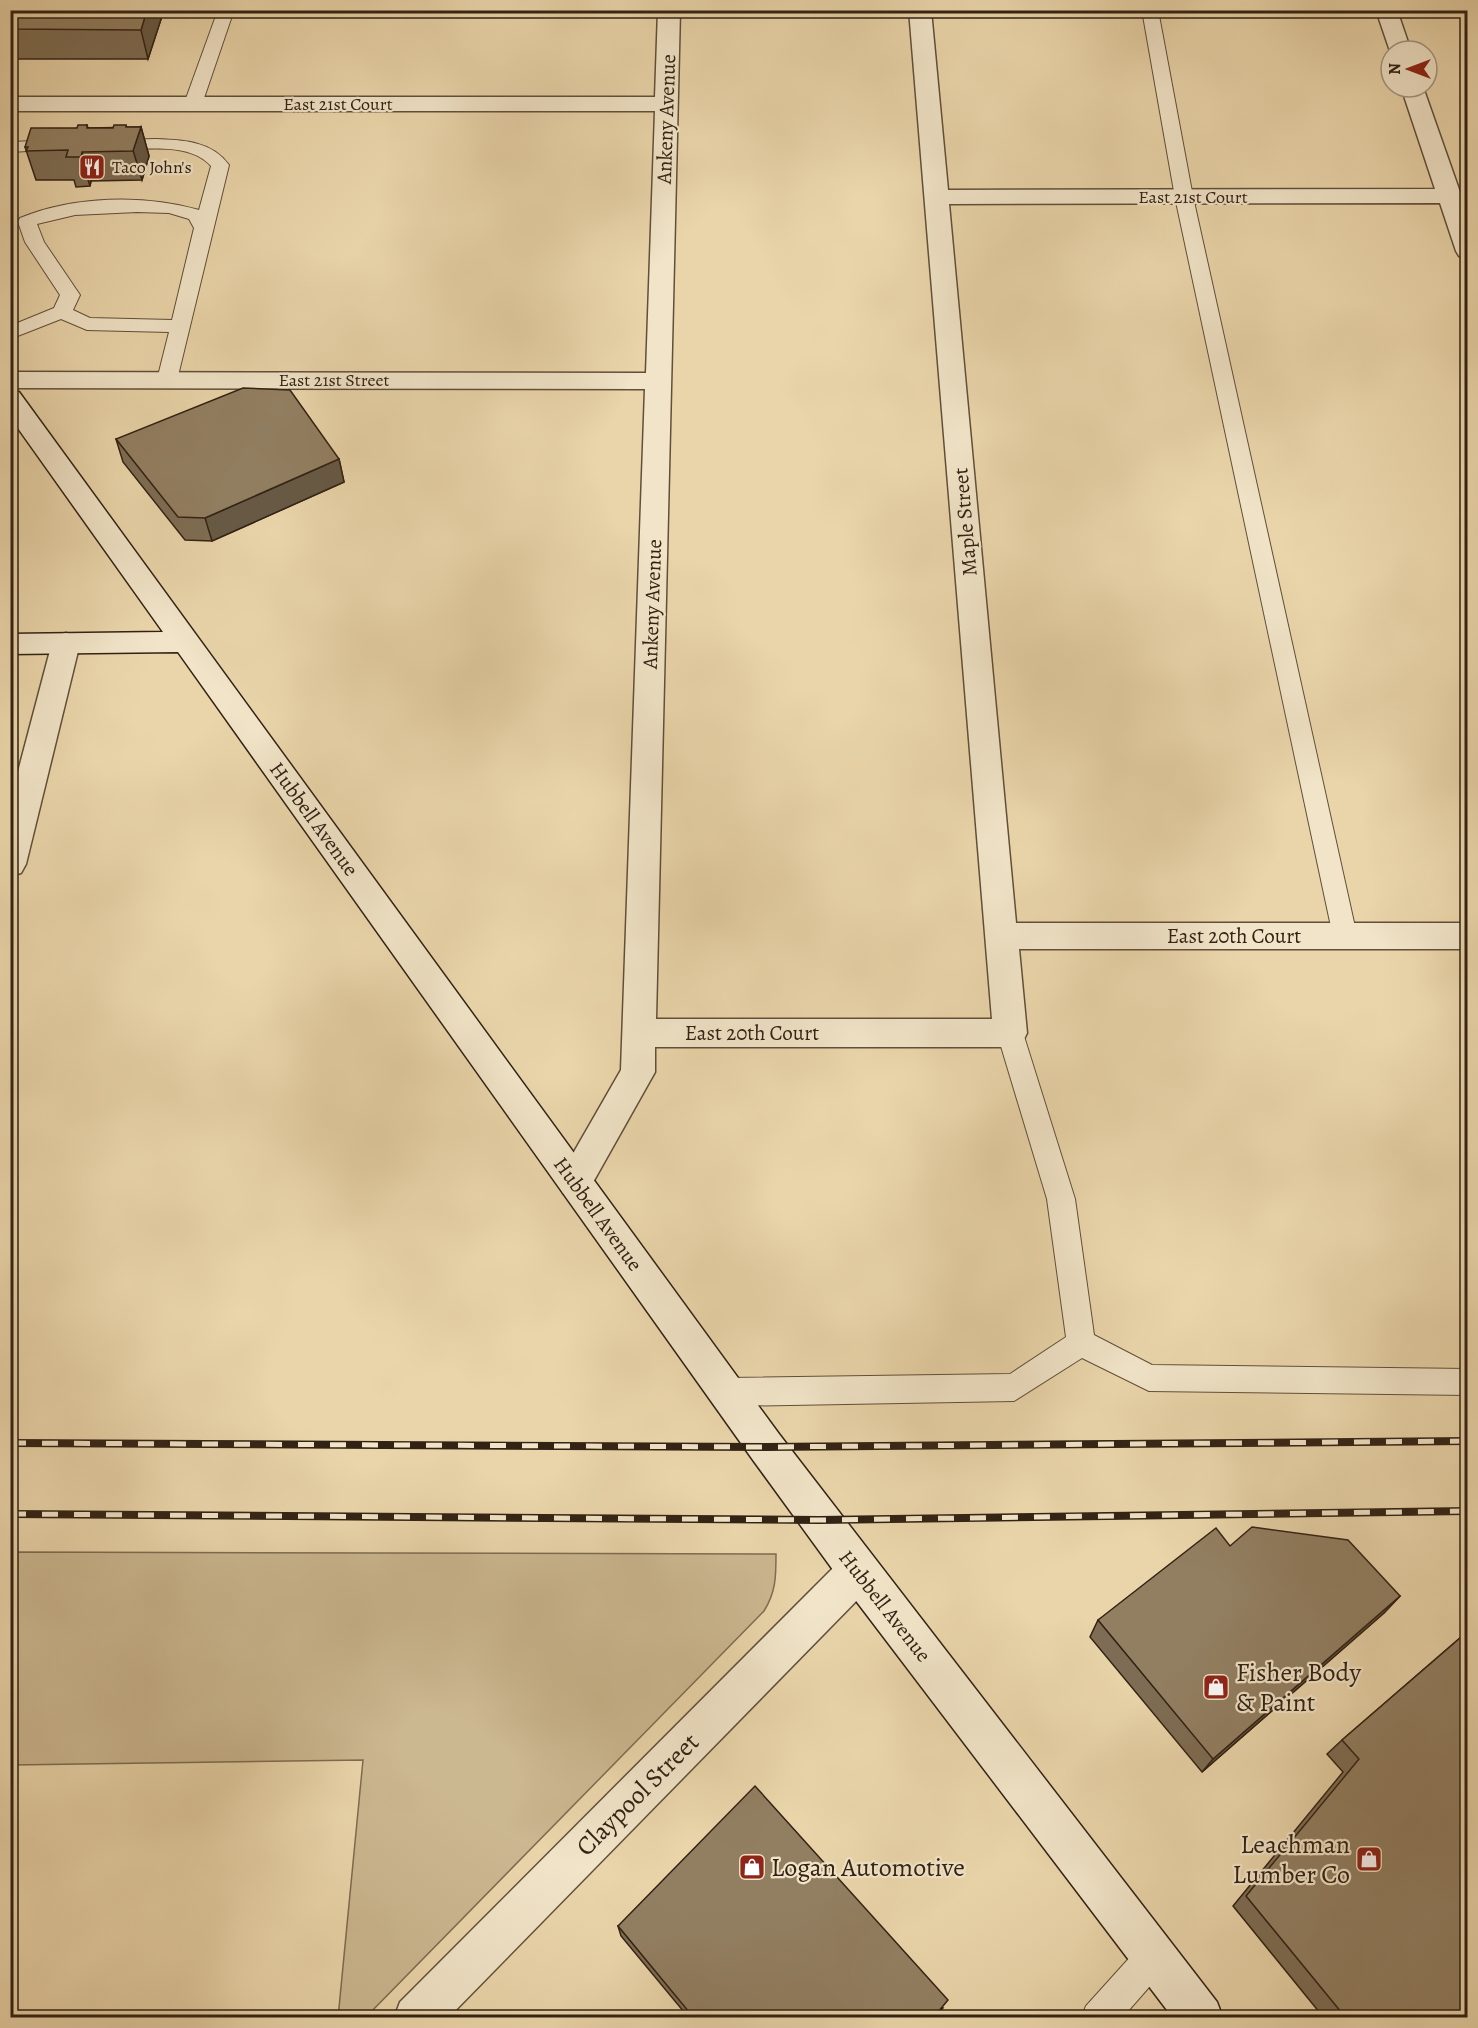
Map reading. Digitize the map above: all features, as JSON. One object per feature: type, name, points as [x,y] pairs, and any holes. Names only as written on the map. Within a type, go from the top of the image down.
[{"type":"street","name":"Ankeny Avenue","points":[[575,1182],[638,1072],[669,10]]},
{"type":"street","name":"Maple Street","points":[[920,10],[1010,1033]]},
{"type":"street","points":[[1386,10],[1396,39]]},
{"type":"street","points":[[1416,99],[1467,250]]},
{"type":"street","name":"East 21st Court","points":[[10,104],[666,104]]},
{"type":"street","name":"East 21st Court","points":[[937,197],[1450,196]]},
{"type":"street","name":"East 21st Street","points":[[10,380],[658,381]]},
{"type":"street","name":"Hubbell Avenue","points":[[10,398],[858,1571],[1201,2018]]},
{"type":"street","points":[[10,644],[186,642]]},
{"type":"street","points":[[13,848],[66,643]]},
{"type":"street","name":"East 20th Court","points":[[1001,936],[1467,936]]},
{"type":"street","name":"East 20th Court","points":[[639,1033],[1010,1033]]},
{"type":"street","name":"Claypool Street","points":[[416,2018],[858,1571]]},
{"type":"lane","points":[[193,104],[226,10]]},
{"type":"lane","points":[[1149,10],[1184,197],[1345,936]]},
{"type":"lane","points":[[10,147],[76,145]]},
{"type":"lane","points":[[98,145],[195,147],[215,156],[220,165],[167,380]]},
{"type":"lane","points":[[30,238],[27,222],[36,217],[86,209],[170,208],[196,215],[203,228]]},
{"type":"lane","points":[[10,215],[63,276],[70,295],[62,312],[10,333]]},
{"type":"lane","points":[[62,312],[87,324],[180,326]]},
{"type":"lane","points":[[1010,1033],[1061,1199],[1081,1343]]},
{"type":"lane","points":[[1081,1343],[1149,1378],[1467,1382]]},
{"type":"lane","points":[[727,1392],[1014,1387],[1081,1343]]},
{"type":"lane","points":[[1098,2018],[1153,1957]]},
{"type":"shaded area","points":[[10,1552],[776,1554],[776,1562],[773,1590],[764,1611],[366,2017],[338,2018],[363,1760],[11,1765]]},
{"type":"building","points":[[10,10],[147,10],[141,30],[10,29]]},
{"type":"building","points":[[78,125],[87,125],[87,128],[113,128],[114,125],[141,127],[133,151],[82,152],[81,157],[66,157],[68,150],[26,151],[28,147],[25,147],[31,128],[77,128]]},
{"type":"building","points":[[243,388],[290,390],[339,459],[205,518],[178,517],[116,439]]},
{"type":"building","name":"Fisher Body & Paint","points":[[1252,1527],[1348,1540],[1400,1596],[1213,1759],[1098,1620],[1216,1528],[1230,1546]]},
{"type":"building","name":"Leachman Lumber Co","points":[[1467,1632],[1467,2018],[1346,2018],[1246,1896],[1359,1759],[1342,1740]]},
{"type":"building","name":"Logan Automotive","points":[[755,1786],[948,2000],[933,2018],[694,2018],[618,1926]]},
{"type":"railway","points":[[10,1443],[766,1447],[1468,1441]]},
{"type":"railway","points":[[10,1514],[819,1520],[1468,1511]]},
{"type":"place","name":"Taco John's","points":[[92,167]]},
{"type":"place","name":"Fisher Body & Paint","points":[[1216,1687]]},
{"type":"place","name":"Leachman Lumber Co","points":[[1369,1859]]},
{"type":"place","name":"Logan Automotive","points":[[752,1867]]}]
